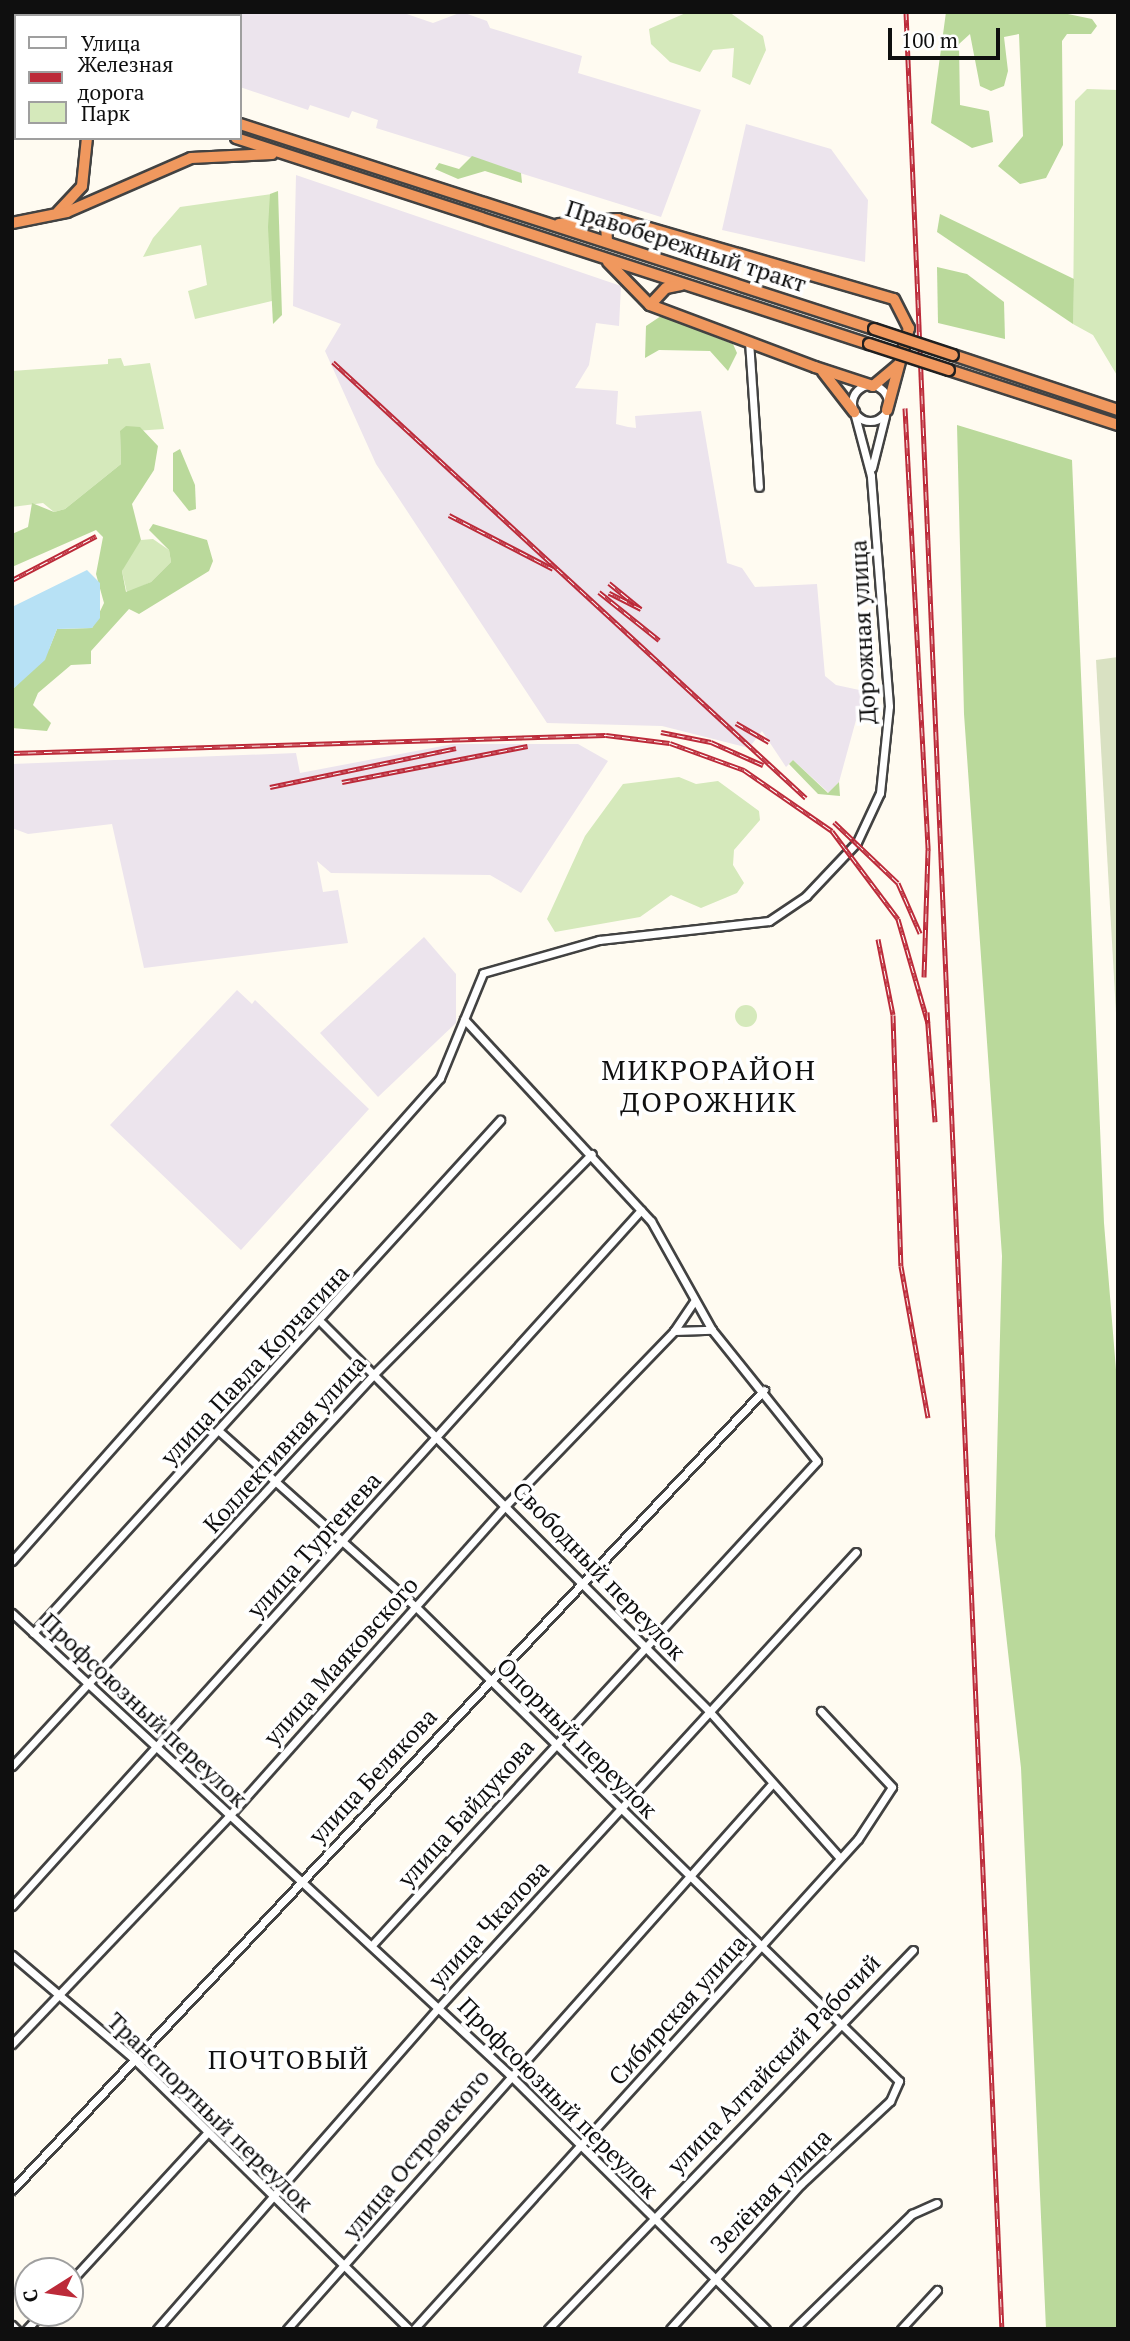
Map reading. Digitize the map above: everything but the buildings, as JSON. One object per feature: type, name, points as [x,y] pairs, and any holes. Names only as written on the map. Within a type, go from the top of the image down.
[{"type":"highway","name":"Правобережный тракт","points":[[242,125],[1118,410]]},
{"type":"highway","points":[[47,219],[82,186],[87,140]]},
{"type":"highway","name":"Правобережный тракт","points":[[242,140],[1118,425]]},
{"type":"highway","points":[[12,223],[47,219],[191,158],[287,155]]},
{"type":"highway","points":[[607,242],[606,224],[618,219]]},
{"type":"highway","points":[[554,225],[618,219],[894,299],[909,328],[887,410]]},
{"type":"highway","points":[[600,257],[650,305],[815,367],[873,386],[902,360]]},
{"type":"highway","points":[[650,305],[666,288],[682,285]]},
{"type":"highway","points":[[815,367],[839,386],[854,412]]},
{"type":"street","points":[[749,341],[759,487]]},
{"type":"street","points":[[873,386],[886,394],[887,410],[871,476],[854,412],[855,393],[873,386]]},
{"type":"street","points":[[854,412],[872,422],[887,410]]},
{"type":"street","name":"Дорожная улица","points":[[12,1561],[393,1137],[440,1078],[464,1019],[474,985],[496,965],[599,940],[769,921],[792,909],[842,859],[874,812],[887,745],[888,660],[871,476]]},
{"type":"street","points":[[464,1019],[592,1154],[641,1210],[712,1330],[764,1390]]},
{"type":"street","name":"улица Павла Корчагина","points":[[33,1633],[322,1323],[500,1120]]},
{"type":"street","name":"Коллективная улица","points":[[12,1766],[277,1484],[375,1373],[592,1154]]},
{"type":"street","name":"улица Тургенева","points":[[12,1906],[439,1436],[586,1264],[633,1226],[641,1210]]},
{"type":"street","name":"улица Маяковского","points":[[12,2043],[229,1816],[507,1504],[674,1331],[694,1301]]},
{"type":"street","name":"Свободный переулок","points":[[322,1323],[507,1504],[581,1584],[709,1711],[771,1785],[839,1857]]},
{"type":"street","points":[[674,1331],[712,1330]]},
{"type":"street","name":"улица Байдукова","points":[[372,1945],[555,1742],[817,1461],[764,1390]]},
{"type":"street","name":"улица Белякова","points":[[12,2190],[132,2057],[764,1390]]},
{"type":"street","name":"Опорный переулок","points":[[219,1431],[341,1544],[415,1606],[688,1876],[841,2021],[899,2081]]},
{"type":"street","name":"улица Чкалова","points":[[156,2329],[439,2007],[856,1552]]},
{"type":"street","name":"Профсоюзный переулок","points":[[12,1613],[154,1749],[439,2007],[766,2329]]},
{"type":"street","name":"Сибирская улица","points":[[412,2329],[583,2147],[761,1947],[839,1857],[892,1787],[821,1711]]},
{"type":"street","name":"улица Островского","points":[[287,2329],[426,2179],[509,2074],[771,1785]]},
{"type":"street","name":"улица Алтайский Рабочий","points":[[548,2329],[841,2021],[913,1950]]},
{"type":"street","name":"Транспортный переулок","points":[[12,1955],[132,2057],[342,2268],[412,2329]]},
{"type":"street","name":"Зелёная улица","points":[[670,2329],[714,2278],[890,2101],[899,2081]]},
{"type":"street","points":[[84,2267],[207,2133]]},
{"type":"street","points":[[794,2329],[912,2214],[937,2203]]},
{"type":"street","points":[[901,2329],[937,2290]]},
{"type":"shaded area","points":[[144,12],[401,12],[433,23],[462,12],[487,21],[490,28],[582,56],[578,73],[701,110],[661,217],[376,128],[378,120],[352,111],[349,118],[310,105],[308,110],[242,88],[242,14]]},
{"type":"shaded area","points":[[746,124],[831,149],[868,200],[865,262],[722,230]]},
{"type":"shaded area","points":[[296,175],[621,286],[619,326],[596,323],[589,365],[575,388],[618,391],[616,424],[628,427],[636,428],[635,416],[701,411],[727,563],[742,568],[755,587],[817,584],[825,676],[836,685],[864,691],[839,782],[829,793],[793,760],[786,767],[762,731],[749,748],[662,726],[547,723],[376,464],[325,351],[341,324],[293,306]]},
{"type":"shaded area","points":[[453,744],[578,744],[608,761],[521,893],[490,875],[331,873],[317,861],[323,892],[338,890],[348,943],[144,968],[112,824],[28,834],[12,828],[12,764],[296,753],[300,773]]},
{"type":"shaded area","points":[[424,937],[456,974],[456,1023],[378,1097],[320,1033]]},
{"type":"shaded area","points":[[237,990],[252,1004],[255,1000],[369,1109],[241,1250],[110,1125]]},
{"type":"green space","points":[[688,12],[729,12],[763,36],[766,50],[750,85],[732,77],[734,48],[713,50],[700,72],[670,62],[651,44],[649,29]]},
{"type":"green space","points":[[946,12],[1063,13],[1092,19],[1097,26],[1091,34],[1067,34],[1062,41],[1063,145],[1046,178],[1020,184],[998,166],[1023,136],[1019,34],[1004,37],[1008,71],[1004,86],[991,91],[980,86],[970,34],[959,44],[960,105],[989,111],[993,142],[972,148],[931,123]]},
{"type":"green space","points":[[1087,89],[1118,90],[1118,377],[1093,335],[1073,324],[1075,101]]},
{"type":"green space","points":[[472,156],[521,173],[522,183],[485,171],[458,179],[435,169],[439,163],[459,169]]},
{"type":"green space","points":[[278,191],[282,315],[273,324],[268,227],[270,194]]},
{"type":"green space","points":[[272,194],[276,300],[195,319],[188,291],[207,285],[201,245],[143,257],[153,238],[180,207]]},
{"type":"green space","points":[[940,214],[1074,279],[1073,324],[937,232]]},
{"type":"green space","points":[[937,267],[967,274],[1004,302],[1005,339],[938,323]]},
{"type":"green space","points":[[661,316],[733,344],[737,353],[728,371],[710,351],[659,350],[645,358],[646,326]]},
{"type":"green space","points":[[121,358],[124,366],[150,363],[164,429],[120,432],[121,464],[65,509],[54,512],[43,503],[12,507],[12,371],[108,364],[108,359]]},
{"type":"green space","points":[[957,425],[1072,460],[1104,1223],[1118,1394],[1118,2329],[1046,2329],[1021,1768],[995,1536],[1002,1256],[964,714]]},
{"type":"green space","points":[[126,426],[140,427],[158,446],[154,470],[132,504],[141,540],[122,571],[126,592],[151,582],[171,562],[169,550],[149,530],[153,524],[207,540],[213,561],[209,571],[139,614],[129,609],[91,651],[91,664],[71,665],[38,693],[33,705],[51,723],[47,731],[12,728],[12,690],[49,649],[57,629],[92,628],[104,603],[96,574],[103,537],[96,530],[12,567],[12,534],[28,527],[32,503],[54,512],[65,509],[121,464],[120,431]]},
{"type":"green space","points":[[180,449],[195,485],[196,509],[189,511],[173,491],[173,453]]},
{"type":"green space","points":[[153,539],[169,550],[171,562],[151,582],[127,593],[122,571],[127,555],[141,540]]},
{"type":"green space","points":[[1118,657],[1118,1048],[1096,660]]},
{"type":"green space","points":[[793,760],[828,793],[839,782],[840,796],[818,794],[789,764]]},
{"type":"green space","points":[[679,777],[696,784],[718,781],[759,811],[760,820],[734,850],[733,865],[744,883],[737,893],[701,908],[671,895],[640,917],[555,932],[547,919],[585,836],[623,784]]},
{"type":"green space","points":[[746,1005],[754,1008],[757,1016],[754,1024],[746,1027],[738,1024],[735,1016],[738,1008]]},
{"type":"water","points":[[87,570],[100,583],[100,618],[92,628],[57,629],[45,660],[12,690],[12,607]]},
{"type":"railway","points":[[906,12],[1002,2329]]},
{"type":"railway","points":[[333,362],[806,798]]},
{"type":"railway","points":[[905,408],[928,850],[924,977]]},
{"type":"railway","points":[[449,515],[553,569]]},
{"type":"railway","points":[[12,580],[96,536]]},
{"type":"railway","points":[[609,583],[641,609],[609,593]]},
{"type":"railway","points":[[599,592],[659,640]]},
{"type":"railway","points":[[736,723],[769,742]]},
{"type":"railway","points":[[661,732],[711,742],[763,765]]},
{"type":"railway","points":[[12,753],[606,735],[670,743],[744,770],[832,831],[898,919],[928,1023]]},
{"type":"railway","points":[[342,782],[528,746]]},
{"type":"railway","points":[[270,787],[456,748]]},
{"type":"railway","points":[[834,822],[898,883],[920,933]]},
{"type":"railway","points":[[878,939],[893,1015],[901,1266],[928,1418]]},
{"type":"railway","points":[[927,1012],[935,1122]]},
{"type":"district","name":"МИКРОРАЙОН ДОРОЖНИК","points":[[709,1086]]},
{"type":"district","name":"ПОЧТОВЫЙ","points":[[289,2060]]}]
